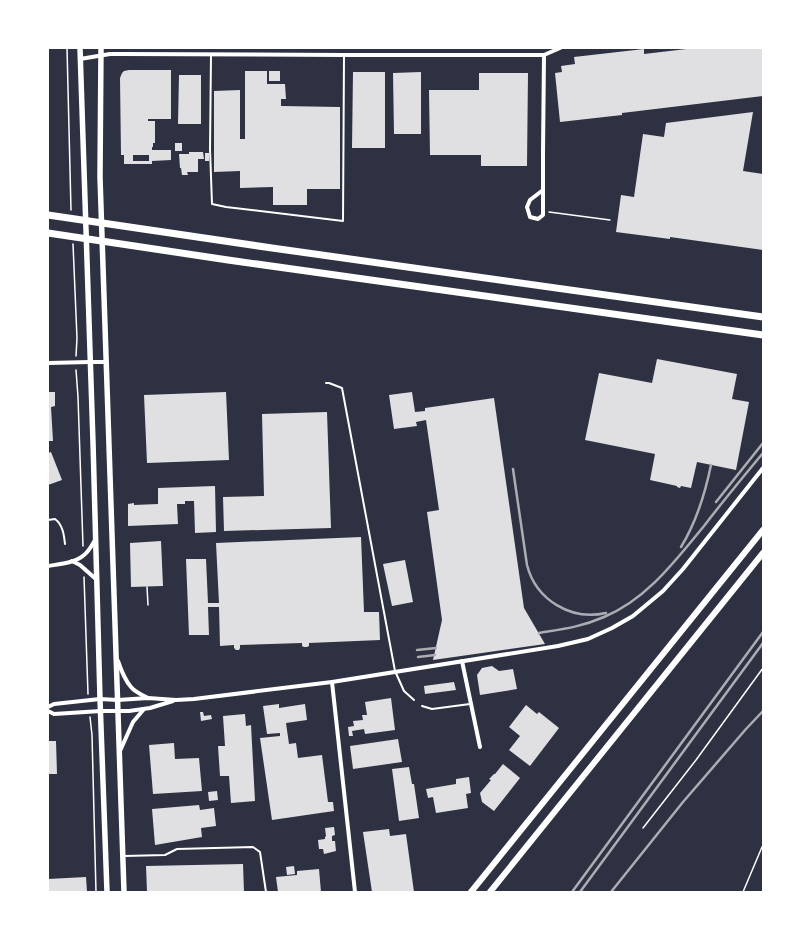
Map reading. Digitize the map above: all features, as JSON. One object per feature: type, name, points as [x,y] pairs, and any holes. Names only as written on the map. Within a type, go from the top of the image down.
[{"type":"highway","points":[[48,215],[763,317]]},
{"type":"highway","points":[[48,233],[228,260],[763,335]]},
{"type":"highway","points":[[471,892],[763,530]]},
{"type":"highway","points":[[490,892],[763,553]]},
{"type":"main road","points":[[80,48],[107,892]]},
{"type":"main road","points":[[101,48],[100,170],[124,892]]},
{"type":"street","points":[[80,59],[121,54],[344,56],[544,55],[560,48]]},
{"type":"street","points":[[543,190],[530,200],[527,207],[530,217],[538,219],[544,215],[544,55]]},
{"type":"street","points":[[48,363],[106,362]]},
{"type":"street","points":[[48,707],[54,704],[88,699],[194,699],[332,682],[558,646],[588,639],[633,616],[663,591],[763,468]]},
{"type":"street","points":[[48,566],[72,561],[84,556],[95,539]]},
{"type":"street","points":[[72,561],[84,568],[97,580]]},
{"type":"street","points":[[116,658],[124,676],[132,688],[148,698]]},
{"type":"street","points":[[462,661],[480,747]]},
{"type":"street","points":[[332,682],[355,892]]},
{"type":"street","points":[[48,711],[54,714],[118,710],[129,711],[144,709],[176,700]]},
{"type":"street","points":[[120,751],[133,722],[144,709]]},
{"type":"lane","points":[[211,55],[210,149],[212,204],[343,221],[344,56]]},
{"type":"lane","points":[[326,383],[342,388],[395,671],[404,691],[414,700]]},
{"type":"lane","points":[[48,520],[55,519],[61,524],[65,544]]},
{"type":"lane","points":[[422,706],[432,709],[471,704]]},
{"type":"lane","points":[[123,856],[165,855],[177,850],[253,847],[260,852],[266,892]]},
{"type":"path","points":[[67,48],[71,215]]},
{"type":"path","points":[[543,211],[610,220]]},
{"type":"path","points":[[72,238],[77,338],[76,363],[84,556]]},
{"type":"path","points":[[84,568],[88,699]]},
{"type":"path","points":[[147,587],[148,605]]},
{"type":"path","points":[[644,828],[763,668]]},
{"type":"path","points":[[89,712],[92,735],[96,892]]},
{"type":"path","points":[[743,892],[762,847],[763,848]]},
{"type":"building","points":[[695,48],[763,48],[763,96],[560,122],[555,73],[562,72],[561,66],[575,64],[574,57],[644,49],[644,54]]},
{"type":"building","points":[[171,70],[171,119],[148,119],[148,121],[155,121],[155,143],[153,143],[152,150],[171,150],[171,160],[152,161],[152,164],[124,164],[124,155],[121,155],[120,78],[124,71]],"holes":[[[133,155],[149,155],[149,161],[133,161]]]},
{"type":"building","points":[[245,71],[267,71],[267,84],[285,84],[286,99],[281,99],[281,106],[340,107],[340,189],[307,189],[307,205],[273,205],[273,187],[240,188],[240,171],[214,172],[214,91],[240,90],[240,139],[245,139]]},
{"type":"building","points":[[269,71],[280,71],[280,81],[269,81]]},
{"type":"building","points":[[353,72],[385,72],[385,148],[352,148]]},
{"type":"building","points":[[421,72],[421,134],[394,134],[393,73]]},
{"type":"building","points":[[479,73],[528,73],[527,166],[481,166],[481,155],[430,155],[429,90],[479,90]]},
{"type":"building","points":[[179,75],[201,75],[201,124],[178,124]]},
{"type":"building","points":[[753,112],[743,171],[763,174],[763,250],[670,237],[670,239],[616,232],[621,195],[634,197],[643,134],[664,137],[666,123]]},
{"type":"building","points":[[175,143],[182,143],[182,151],[175,151]]},
{"type":"building","points":[[189,152],[203,152],[204,159],[198,159],[198,172],[187,172],[188,175],[182,175],[179,154],[189,154]]},
{"type":"building","points":[[205,153],[209,153],[209,161],[205,161]]},
{"type":"building","points":[[657,359],[737,374],[732,399],[749,402],[736,470],[697,462],[691,488],[681,486],[680,488],[650,480],[655,454],[585,440],[599,373],[652,383]]},
{"type":"building","points":[[48,392],[55,392],[55,406],[51,407],[53,441],[48,441]]},
{"type":"building","points":[[226,392],[229,460],[147,463],[144,395]]},
{"type":"building","points":[[412,392],[415,412],[425,411],[425,408],[494,398],[524,608],[545,644],[433,660],[442,620],[427,512],[439,510],[426,420],[416,422],[417,426],[394,429],[389,395]]},
{"type":"building","points":[[327,412],[331,528],[224,531],[223,497],[264,496],[262,414]]},
{"type":"building","points":[[51,452],[62,480],[48,485],[48,453]]},
{"type":"building","points":[[215,486],[216,532],[195,533],[194,501],[185,501],[185,504],[177,504],[178,524],[128,526],[128,504],[158,504],[158,488]]},
{"type":"building","points":[[361,537],[364,612],[379,612],[380,640],[309,643],[309,646],[307,647],[302,646],[302,643],[240,645],[239,650],[236,650],[234,645],[220,646],[219,607],[208,607],[209,635],[189,635],[186,559],[206,559],[208,603],[219,603],[216,543]]},
{"type":"building","points":[[161,541],[163,586],[131,587],[130,543]]},
{"type":"building","points":[[405,560],[413,602],[392,606],[383,564]]},
{"type":"building","points":[[492,666],[499,671],[513,669],[517,689],[480,695],[477,675],[482,668]]},
{"type":"building","points":[[454,682],[456,690],[425,694],[424,686]]},
{"type":"building","points":[[391,698],[395,730],[365,734],[364,729],[352,731],[353,736],[349,736],[348,727],[354,726],[353,721],[363,720],[362,715],[367,715],[365,702]]},
{"type":"building","points":[[279,704],[279,708],[305,704],[307,720],[286,723],[289,744],[296,743],[298,758],[322,755],[328,802],[333,802],[334,811],[272,820],[260,738],[280,736],[280,733],[267,734],[263,706]]},
{"type":"building","points":[[526,705],[537,714],[539,712],[559,728],[530,766],[509,750],[520,736],[509,727]]},
{"type":"building","points":[[200,712],[203,712],[204,716],[211,715],[212,719],[201,721]]},
{"type":"building","points":[[245,714],[246,726],[251,725],[255,801],[231,803],[229,776],[220,776],[218,746],[225,746],[223,716]]},
{"type":"building","points":[[398,739],[402,762],[353,769],[350,746]]},
{"type":"building","points":[[48,741],[56,741],[57,774],[48,774]]},
{"type":"building","points":[[174,743],[175,759],[199,758],[202,791],[153,794],[149,745]]},
{"type":"building","points":[[503,764],[520,778],[494,811],[482,802],[480,793],[491,780],[489,779]]},
{"type":"building","points":[[409,767],[412,784],[414,784],[419,818],[399,821],[392,769]]},
{"type":"building","points":[[469,777],[471,793],[466,794],[468,808],[436,813],[433,797],[428,798],[426,789],[456,784],[456,779]]},
{"type":"building","points":[[217,791],[218,800],[209,801],[208,792]]},
{"type":"building","points":[[199,805],[200,810],[214,808],[216,826],[201,828],[202,837],[155,845],[152,809]]},
{"type":"building","points":[[334,827],[335,835],[332,836],[332,841],[335,841],[336,851],[324,854],[323,849],[319,849],[318,840],[325,839],[325,828]]},
{"type":"building","points":[[389,829],[390,836],[406,834],[414,892],[372,892],[363,832]]},
{"type":"building","points":[[243,864],[244,892],[147,892],[146,866]]},
{"type":"building","points":[[294,866],[295,874],[287,875],[286,867]]},
{"type":"building","points":[[319,869],[321,892],[278,892],[276,877],[297,875],[297,871]]},
{"type":"building","points":[[86,877],[87,892],[48,892],[48,879]]},
{"type":"railway","points":[[716,502],[763,443]]},
{"type":"railway","points":[[539,633],[572,627],[604,617],[634,600],[647,590],[671,565],[763,453]]},
{"type":"railway","points":[[681,547],[692,527],[700,507],[711,465]]},
{"type":"railway","points":[[513,469],[527,565],[538,588],[547,598],[568,611],[593,615],[606,613]]},
{"type":"railway","points":[[572,892],[763,632]]},
{"type":"railway","points":[[580,892],[763,643]]},
{"type":"railway","points":[[417,650],[436,648]]},
{"type":"railway","points":[[418,657],[435,655]]},
{"type":"railway","points":[[611,892],[683,802],[763,711]]}]
